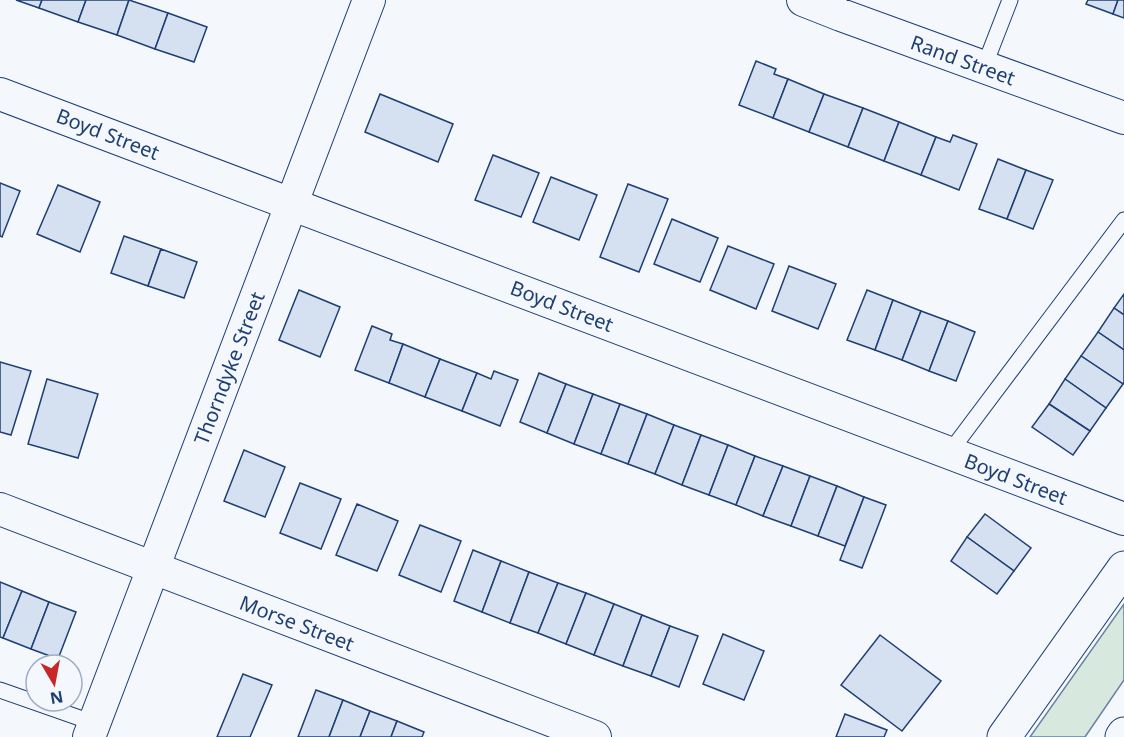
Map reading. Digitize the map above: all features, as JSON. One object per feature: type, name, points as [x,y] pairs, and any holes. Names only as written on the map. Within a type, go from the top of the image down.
[{"type":"main road","points":[[1004,737],[1124,568]]},
{"type":"street","name":"Thorndyke Street","points":[[92,730],[369,0]]},
{"type":"street","name":"Rand Street","points":[[803,0],[1124,118]]},
{"type":"street","name":"Boyd Street","points":[[0,94],[1124,519]]},
{"type":"street","name":"Morse Street","points":[[0,509],[595,737]]},
{"type":"lane","points":[[984,67],[1010,0]]},
{"type":"lane","points":[[949,453],[1124,220]]},
{"type":"lane","points":[[0,690],[92,730]]},
{"type":"shaded area","points":[[1124,604],[1124,680],[1085,737],[1030,737]]},
{"type":"building","points":[[16,0],[42,0],[39,8]]},
{"type":"building","points":[[42,0],[86,0],[78,22],[39,8]]},
{"type":"building","points":[[86,0],[129,0],[117,35],[78,22]]},
{"type":"building","points":[[129,0],[168,13],[155,49],[117,35]]},
{"type":"building","points":[[1088,0],[1118,0],[1113,14],[1086,4]]},
{"type":"building","points":[[1118,0],[1124,0],[1124,18],[1113,14]]},
{"type":"building","points":[[168,13],[207,27],[194,62],[155,49]]},
{"type":"building","points":[[756,61],[776,69],[774,74],[788,79],[773,118],[739,105]]},
{"type":"building","points":[[788,79],[824,94],[809,132],[773,118]]},
{"type":"building","points":[[380,94],[453,124],[438,162],[365,132]]},
{"type":"building","points":[[824,94],[863,108],[848,147],[809,132]]},
{"type":"building","points":[[863,108],[899,122],[884,161],[848,147]]},
{"type":"building","points":[[899,122],[936,137],[921,175],[884,161]]},
{"type":"building","points":[[953,135],[977,144],[959,190],[921,175],[936,137],[950,142]]},
{"type":"building","points":[[493,155],[539,173],[521,217],[475,200]]},
{"type":"building","points":[[998,159],[1026,170],[1007,219],[979,209]]},
{"type":"building","points":[[1026,170],[1053,180],[1033,229],[1007,219]]},
{"type":"building","points":[[551,177],[597,195],[579,240],[533,222]]},
{"type":"building","points":[[0,183],[20,191],[2,237],[0,236]]},
{"type":"building","points":[[628,184],[668,199],[639,272],[600,257]]},
{"type":"building","points":[[58,185],[100,202],[80,252],[37,234]]},
{"type":"building","points":[[672,219],[718,238],[700,282],[654,264]]},
{"type":"building","points":[[124,236],[161,249],[148,286],[111,273]]},
{"type":"building","points":[[728,246],[774,264],[756,309],[710,290]]},
{"type":"building","points":[[161,249],[197,262],[184,298],[148,286]]},
{"type":"building","points":[[789,266],[836,284],[818,329],[772,311]]},
{"type":"building","points":[[299,290],[340,307],[320,357],[279,340]]},
{"type":"building","points":[[867,290],[893,300],[875,350],[847,340]]},
{"type":"building","points":[[1124,294],[1124,315],[1114,308]]},
{"type":"building","points":[[893,300],[921,311],[902,360],[875,350]]},
{"type":"building","points":[[1114,308],[1124,315],[1124,350],[1098,332]]},
{"type":"building","points":[[921,311],[948,321],[929,371],[902,360]]},
{"type":"building","points":[[948,321],[975,332],[956,381],[929,371]]},
{"type":"building","points":[[372,326],[392,334],[390,340],[403,344],[389,383],[355,370]]},
{"type":"building","points":[[1098,332],[1124,350],[1123,384],[1081,356]]},
{"type":"building","points":[[403,344],[440,359],[425,397],[389,383]]},
{"type":"building","points":[[1081,356],[1123,384],[1106,408],[1065,379]]},
{"type":"building","points":[[440,359],[477,373],[462,411],[425,397]]},
{"type":"building","points":[[0,362],[31,371],[11,435],[0,432]]},
{"type":"building","points":[[494,371],[518,380],[500,426],[462,411],[477,373],[491,379]]},
{"type":"building","points":[[539,373],[566,384],[547,433],[520,422]]},
{"type":"building","points":[[47,379],[98,394],[78,458],[28,444]]},
{"type":"building","points":[[1065,379],[1106,408],[1090,431],[1049,404]]},
{"type":"building","points":[[566,384],[593,394],[574,444],[547,433]]},
{"type":"building","points":[[593,394],[620,404],[601,454],[574,444]]},
{"type":"building","points":[[620,404],[647,414],[628,464],[601,454]]},
{"type":"building","points":[[1049,404],[1090,431],[1073,455],[1032,427]]},
{"type":"building","points":[[647,414],[674,425],[655,474],[628,464]]},
{"type":"building","points":[[674,425],[701,435],[682,485],[655,474]]},
{"type":"building","points":[[701,435],[728,445],[709,495],[682,485]]},
{"type":"building","points":[[728,445],[755,456],[736,505],[709,495]]},
{"type":"building","points":[[244,450],[285,467],[265,517],[224,501]]},
{"type":"building","points":[[755,456],[783,466],[763,516],[736,505]]},
{"type":"building","points":[[783,466],[810,476],[791,526],[763,516]]},
{"type":"building","points":[[810,476],[837,486],[818,536],[791,526]]},
{"type":"building","points":[[300,483],[341,499],[321,549],[280,533]]},
{"type":"building","points":[[837,486],[864,497],[845,546],[818,536]]},
{"type":"building","points":[[864,497],[886,505],[862,568],[840,560]]},
{"type":"building","points":[[357,504],[398,521],[377,571],[336,555]]},
{"type":"building","points":[[985,514],[1031,548],[1014,571],[967,537]]},
{"type":"building","points":[[420,525],[461,541],[441,592],[399,575]]},
{"type":"building","points":[[967,537],[1014,571],[997,594],[951,561]]},
{"type":"building","points":[[473,550],[501,561],[482,612],[454,601]]},
{"type":"building","points":[[501,561],[529,572],[510,623],[482,612]]},
{"type":"building","points":[[529,572],[558,583],[538,633],[510,623]]},
{"type":"building","points":[[0,582],[22,591],[3,638],[0,637]]},
{"type":"building","points":[[558,583],[586,593],[566,644],[538,633]]},
{"type":"building","points":[[22,591],[49,602],[31,649],[3,638]]},
{"type":"building","points":[[586,593],[614,604],[594,655],[566,644]]},
{"type":"building","points":[[49,602],[76,612],[60,653],[42,653],[31,649]]},
{"type":"building","points":[[614,604],[642,615],[623,666],[594,655]]},
{"type":"building","points":[[642,615],[670,626],[651,676],[623,666]]},
{"type":"building","points":[[670,626],[698,636],[679,687],[651,676]]},
{"type":"building","points":[[723,634],[764,651],[744,700],[703,684]]},
{"type":"building","points":[[880,635],[941,681],[902,731],[841,685]]},
{"type":"building","points":[[243,674],[272,685],[250,737],[217,737]]},
{"type":"building","points":[[316,690],[343,700],[329,737],[298,737]]},
{"type":"building","points":[[343,700],[370,711],[360,737],[329,737]]},
{"type":"building","points":[[370,711],[397,721],[391,737],[360,737]]},
{"type":"building","points":[[845,714],[887,730],[884,737],[836,737]]},
{"type":"building","points":[[397,721],[424,732],[422,737],[391,737]]}]
